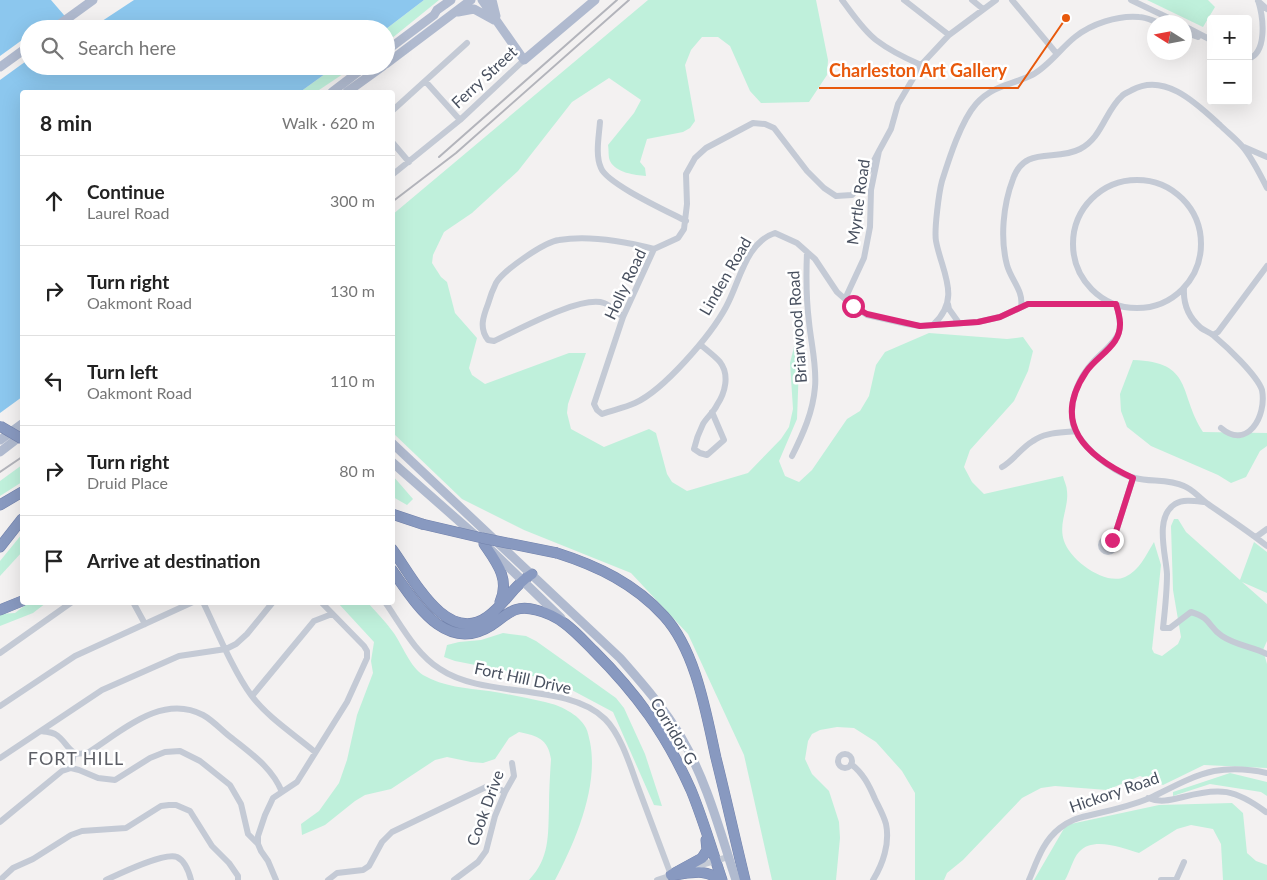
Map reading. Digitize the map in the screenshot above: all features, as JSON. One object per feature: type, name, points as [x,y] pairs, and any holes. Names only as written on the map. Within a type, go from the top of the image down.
[{"type":"highway","points":[[0,426],[20,438]]},
{"type":"highway","points":[[0,505],[20,493]]},
{"type":"highway","points":[[395,515],[422,524],[557,553],[583,562],[624,582],[665,617],[681,642],[698,682],[745,880]]},
{"type":"highway","points":[[0,547],[20,522]]},
{"type":"highway","points":[[484,544],[499,566],[503,578],[503,591],[497,608]]},
{"type":"highway","points":[[395,552],[438,612],[448,620],[458,624],[478,622],[486,618],[527,579]]},
{"type":"highway","points":[[395,574],[421,611],[446,630],[464,634],[491,626],[509,611],[527,608],[545,612],[563,620]]},
{"type":"highway","points":[[475,631],[498,615],[527,579]]},
{"type":"highway","points":[[0,610],[20,602]]},
{"type":"highway","name":"Corridor G","points":[[563,620],[621,678],[652,719],[672,752],[692,792],[721,880]]},
{"type":"highway","points":[[671,875],[702,858],[705,854],[707,843],[704,827]]},
{"type":"highway","points":[[671,875],[702,871],[711,873],[721,880]]},
{"type":"main road","points":[[65,20],[93,0]]},
{"type":"main road","points":[[434,15],[437,10],[451,0]]},
{"type":"main road","points":[[395,44],[457,0]]},
{"type":"main road","points":[[395,58],[472,0]]},
{"type":"main road","points":[[482,0],[524,60]]},
{"type":"main road","points":[[492,0],[497,21]]},
{"type":"main road","name":"Ferry Street","points":[[524,60],[595,0]]},
{"type":"main road","points":[[453,14],[474,10],[497,21]]},
{"type":"main road","points":[[0,67],[20,53]]},
{"type":"main road","points":[[335,90],[354,75]]},
{"type":"main road","points":[[350,90],[371,75]]},
{"type":"main road","points":[[0,440],[20,425]]},
{"type":"main road","points":[[0,452],[20,437]]},
{"type":"main road","points":[[395,446],[527,579],[563,620]]},
{"type":"main road","points":[[395,465],[484,544],[620,658],[650,693],[681,737],[703,780],[736,880]]},
{"type":"street","points":[[842,0],[874,39],[921,66]]},
{"type":"street","points":[[904,0],[949,35]]},
{"type":"street","points":[[972,0],[983,9]]},
{"type":"street","name":"Myrtle Road","points":[[845,300],[864,258],[870,227],[871,190],[879,151],[891,129],[898,104],[921,66],[949,35],[996,0]]},
{"type":"street","points":[[1012,0],[1057,54]]},
{"type":"street","points":[[1131,0],[1162,15]]},
{"type":"street","points":[[1258,0],[1267,9]]},
{"type":"street","points":[[1252,58],[1262,53],[1265,45],[1266,26],[1258,0]]},
{"type":"street","points":[[933,325],[940,318],[950,294],[936,239],[942,182],[966,118],[976,104],[990,92],[1009,82],[1033,75],[1075,36],[1101,23],[1125,16],[1147,19]]},
{"type":"street","points":[[1192,30],[1207,38]]},
{"type":"street","points":[[1192,34],[1207,39]]},
{"type":"street","points":[[395,108],[467,44]]},
{"type":"street","name":"Ferry Street","points":[[395,173],[460,120],[524,60]]},
{"type":"street","points":[[426,82],[460,120]]},
{"type":"street","points":[[1021,307],[1022,297],[1007,264],[1003,231],[1006,207],[1013,178],[1022,162],[1036,157],[1080,149],[1094,138],[1122,95],[1140,86],[1159,85],[1174,90],[1197,104],[1243,146],[1267,157]]},
{"type":"street","points":[[600,122],[598,154],[601,169],[618,184],[686,221],[686,174],[695,158],[706,148],[753,123],[765,124],[774,128],[806,171],[824,188],[836,196],[852,195],[862,182],[879,151]]},
{"type":"street","points":[[395,146],[409,162]]},
{"type":"street","points":[[1243,146],[1267,188]]},
{"type":"street","points":[[1018,289],[1038,303],[1057,305],[1116,304],[1141,308],[1162,303],[1184,288],[1192,277],[1198,263],[1201,248],[1198,224],[1190,207],[1181,196],[1163,185],[1149,180],[1135,179],[1099,192],[1081,213],[1074,231],[1074,255],[1080,272],[1087,283],[1109,301],[1116,304],[1121,318],[1120,328],[1115,341],[1093,362],[1078,385],[1074,394],[1072,424],[1084,444],[1112,468],[1133,478],[1182,485],[1195,492],[1205,502],[1267,546]]},
{"type":"street","name":"Holly Road","points":[[602,414],[594,404],[623,317],[654,249],[678,238],[684,229],[686,221]]},
{"type":"street","name":"Linden Road","points":[[602,414],[636,403],[667,379],[700,344],[726,308],[748,258],[762,239],[775,233],[797,243],[821,268],[837,292],[853,306],[867,314],[920,326],[1000,317],[1028,304],[1038,303]]},
{"type":"street","points":[[623,317],[605,303],[583,303],[545,317],[494,341],[488,340],[483,334],[482,321],[497,282],[509,268],[557,240],[588,238],[632,243],[654,249]]},
{"type":"street","name":"Briarwood Road","points":[[792,456],[804,434],[812,409],[815,386],[814,355],[805,286],[807,252]]},
{"type":"street","points":[[1213,335],[1218,332],[1267,266]]},
{"type":"street","points":[[1184,288],[1184,300],[1189,315],[1201,328],[1213,335],[1255,377],[1262,389],[1264,410],[1259,424],[1252,432],[1238,435],[1228,434],[1221,428]]},
{"type":"street","points":[[948,302],[959,323]]},
{"type":"street","points":[[700,344],[720,362],[726,374],[724,390],[717,405],[712,412],[702,426],[695,442],[694,449],[703,454],[706,454],[724,440],[712,412]]},
{"type":"street","points":[[1002,466],[1011,462],[1034,440],[1045,435],[1076,431]]},
{"type":"street","points":[[1113,541],[1133,478]]},
{"type":"street","points":[[1205,502],[1186,501],[1175,504],[1167,512],[1163,534],[1167,573],[1163,628],[1170,628],[1191,612],[1205,617],[1220,635],[1267,654]]},
{"type":"street","points":[[1256,537],[1267,529]]},
{"type":"street","points":[[0,653],[68,605]]},
{"type":"street","points":[[135,605],[145,624]]},
{"type":"street","points":[[0,706],[75,656],[186,605]]},
{"type":"street","points":[[204,605],[252,696],[265,710],[315,752]]},
{"type":"street","points":[[0,758],[102,690],[179,656],[226,649],[236,644],[247,634],[271,605]]},
{"type":"street","points":[[258,844],[258,836],[265,815],[274,798],[297,782],[347,702],[367,658],[364,646],[324,605]]},
{"type":"street","name":"Fort Hill Drive","points":[[387,605],[427,660],[451,676],[470,682],[567,700],[588,708],[605,719],[620,741],[671,875]]},
{"type":"street","points":[[252,696],[314,621],[332,614]]},
{"type":"street","points":[[42,731],[55,734],[74,753],[82,754],[89,752],[153,712],[174,708],[185,709],[204,716],[253,755],[273,774],[282,792]]},
{"type":"street","points":[[0,822],[62,772],[71,768],[98,778],[115,780],[150,758],[165,752],[180,751],[200,761],[230,785],[241,804],[248,834],[258,844],[276,880]]},
{"type":"street","points":[[71,768],[74,753]]},
{"type":"street","name":"Cook Drive","points":[[454,880],[478,862],[486,851],[495,816],[514,776],[512,763]]},
{"type":"street","points":[[851,764],[860,770],[886,823],[888,838],[878,871],[873,880]]},
{"type":"street","name":"Hickory Road","points":[[1029,880],[1043,846],[1052,835],[1072,819],[1117,809],[1211,772],[1230,768],[1267,773]]},
{"type":"street","points":[[328,880],[337,873],[363,870],[369,866],[382,842],[392,832],[486,787],[496,787],[505,792]]},
{"type":"street","points":[[1148,798],[1154,801],[1169,800],[1214,790],[1229,791],[1251,801],[1266,812]]},
{"type":"street","points":[[0,880],[13,868],[33,859],[82,831],[126,828],[161,806],[176,805],[190,811],[212,846],[238,876],[238,880]]},
{"type":"street","points":[[106,880],[156,859],[176,857],[187,868],[191,880]]},
{"type":"street","points":[[657,880],[728,857]]},
{"type":"street","points":[[1161,880],[1176,880],[1184,862]]},
{"type":"green space","points":[[424,0],[439,0],[395,36],[395,22]]},
{"type":"green space","points":[[648,0],[816,0],[828,60],[827,75],[809,102],[761,103],[750,91],[730,46],[718,37],[702,37],[691,50],[685,65],[695,121],[690,128],[683,132],[647,139],[640,162],[645,168],[646,176],[621,171],[609,159],[608,145],[634,113],[641,100],[609,78],[572,102],[518,171],[472,213],[444,232],[433,255],[432,263],[441,277],[447,282],[455,313],[477,338],[469,368],[472,375],[485,384],[569,353],[586,353],[568,404],[567,413],[571,429],[604,447],[649,429],[656,433],[667,474],[672,482],[687,491],[748,473],[781,439],[789,427],[793,409],[790,363],[794,347],[800,338],[797,419],[779,461],[785,476],[799,482],[812,470],[847,419],[860,411],[869,396],[876,365],[885,352],[929,333],[1007,339],[1023,337],[1033,351],[1028,371],[1014,401],[970,450],[964,467],[972,482],[984,494],[1063,476],[1067,487],[1067,503],[1062,528],[1064,541],[1073,556],[1098,575],[1117,579],[1125,577],[1142,562],[1154,542],[1161,565],[1152,649],[1154,653],[1162,656],[1178,644],[1181,637],[1173,590],[1171,526],[1174,519],[1178,519],[1186,532],[1240,580],[1254,542],[1267,552],[1267,593],[1242,582],[1267,604],[1267,641],[1263,650],[1267,664],[1267,768],[1204,765],[1163,785],[1140,776],[1107,790],[1055,786],[1041,788],[1022,798],[963,860],[947,873],[944,880],[915,880],[915,793],[902,771],[876,742],[854,728],[837,727],[820,730],[812,734],[808,741],[805,759],[812,774],[829,791],[839,822],[840,838],[836,880],[772,880],[744,755],[688,634],[631,573],[524,530],[462,499],[395,435],[395,212]]},
{"type":"green space","points":[[1147,0],[1208,0],[1215,7],[1210,15],[1207,15],[1207,20],[1203,27],[1192,22],[1192,15],[1178,15]]},
{"type":"green space","points":[[324,75],[342,75],[319,90],[303,90]]},
{"type":"green space","points":[[1133,360],[1152,362],[1166,367],[1175,373],[1182,382],[1195,418],[1203,432],[1267,433],[1267,446],[1260,451],[1246,477],[1231,483],[1218,475],[1151,446],[1127,427],[1121,411],[1120,394]]},
{"type":"green space","points":[[20,466],[20,483],[0,496],[0,481]]},
{"type":"green space","points":[[395,478],[413,499],[407,505],[395,498]]},
{"type":"green space","points":[[20,536],[20,554],[0,576],[0,561]]},
{"type":"green space","points":[[25,605],[43,605],[33,613],[0,626],[0,614],[15,613]]},
{"type":"green space","points":[[340,605],[370,605],[393,632],[414,667],[431,679],[455,686],[503,693],[550,703],[568,711],[583,723],[590,742],[592,759],[588,795],[577,832],[555,880],[529,880],[541,863],[546,846],[550,752],[545,743],[537,737],[519,732],[509,738],[495,759],[483,763],[447,757],[435,760],[391,789],[365,795],[325,825],[302,835],[301,824],[319,811],[339,783],[347,760],[357,715],[373,673],[371,661],[374,642]]},
{"type":"green space","points":[[503,633],[526,636],[536,641],[616,698],[624,708],[645,754],[662,806],[654,805],[613,712],[553,680],[455,661],[444,657],[447,645],[481,640]]},
{"type":"green space","points":[[1230,773],[1267,782],[1267,796],[1261,792],[1210,784],[1173,796],[1173,792]]},
{"type":"green space","points":[[1232,803],[1243,813],[1247,853],[1256,861],[1267,865],[1267,880],[1223,880],[1221,844],[1213,829],[1191,825],[1177,829],[1139,853],[1116,846],[1100,844],[1085,847],[1073,861],[1065,880],[1034,880],[1066,825],[1159,805]]},
{"type":"water","points":[[0,0],[51,0],[68,20],[20,20],[20,75],[324,75],[303,90],[20,90],[20,398],[0,413]]},
{"type":"water","points":[[134,0],[424,0],[395,22],[395,20],[104,20]]},
{"type":"pier","points":[[20,42],[20,66],[0,80],[0,56]]},
{"type":"railway","points":[[439,157],[617,0]]},
{"type":"railway","points":[[395,200],[456,153],[629,0]]},
{"type":"railway","points":[[0,472],[20,458]]},
{"type":"place","name":"Charleston Art Gallery","points":[[1066,18]]},
{"type":"district","name":"FORT HILL","points":[[76,759]]},
{"type":"route","points":[[853,306],[867,314],[920,326],[978,322],[1000,317],[1028,304],[1116,304],[1121,318],[1120,328],[1115,341],[1093,362],[1086,372],[1074,394],[1072,408],[1072,424],[1084,444],[1112,468],[1133,478],[1112,540]]}]
